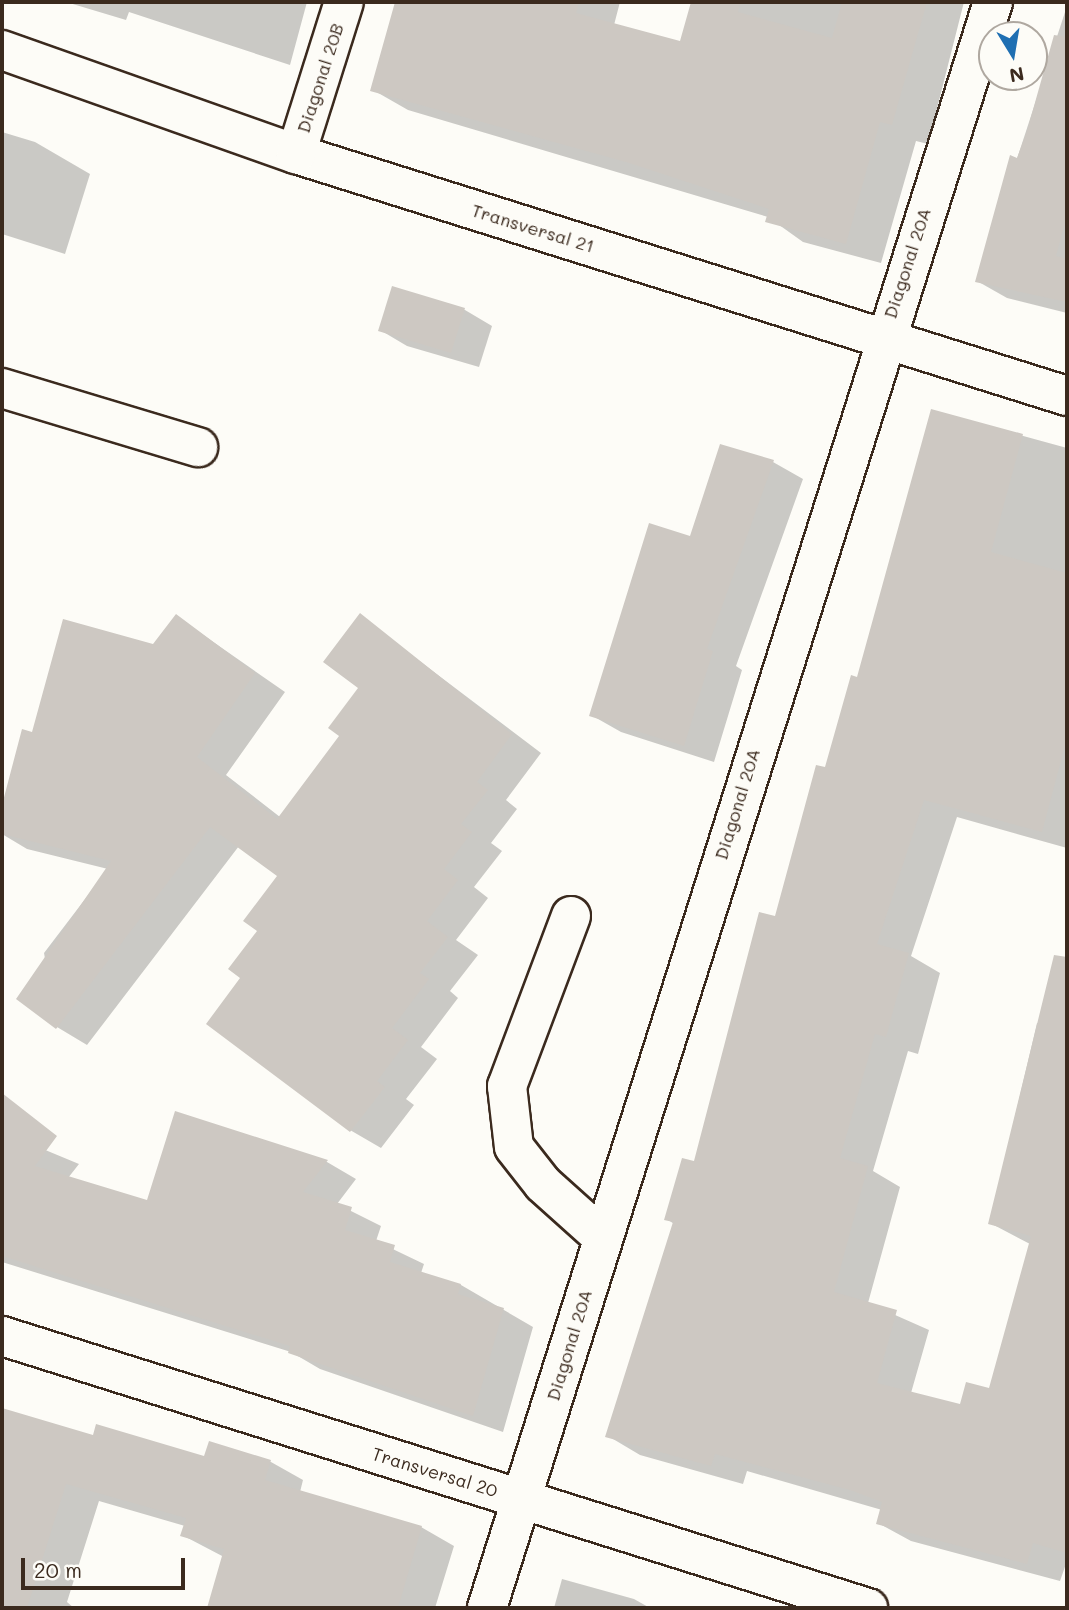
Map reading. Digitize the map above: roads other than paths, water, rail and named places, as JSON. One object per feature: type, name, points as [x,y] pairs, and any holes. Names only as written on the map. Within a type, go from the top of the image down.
[{"type":"street","name":"Diagonal 20B","points":[[296,153],[344,2]]},
{"type":"street","name":"Diagonal 20A","points":[[487,1608],[882,338],[993,2]]},
{"type":"street","name":"Transversal 21","points":[[2,50],[296,153],[1067,396]]},
{"type":"street","points":[[2,388],[198,447]]},
{"type":"street","points":[[571,916],[507,1086],[514,1147],[543,1184],[602,1237]]},
{"type":"street","name":"Transversal 20","points":[[2,1336],[868,1608]]}]
